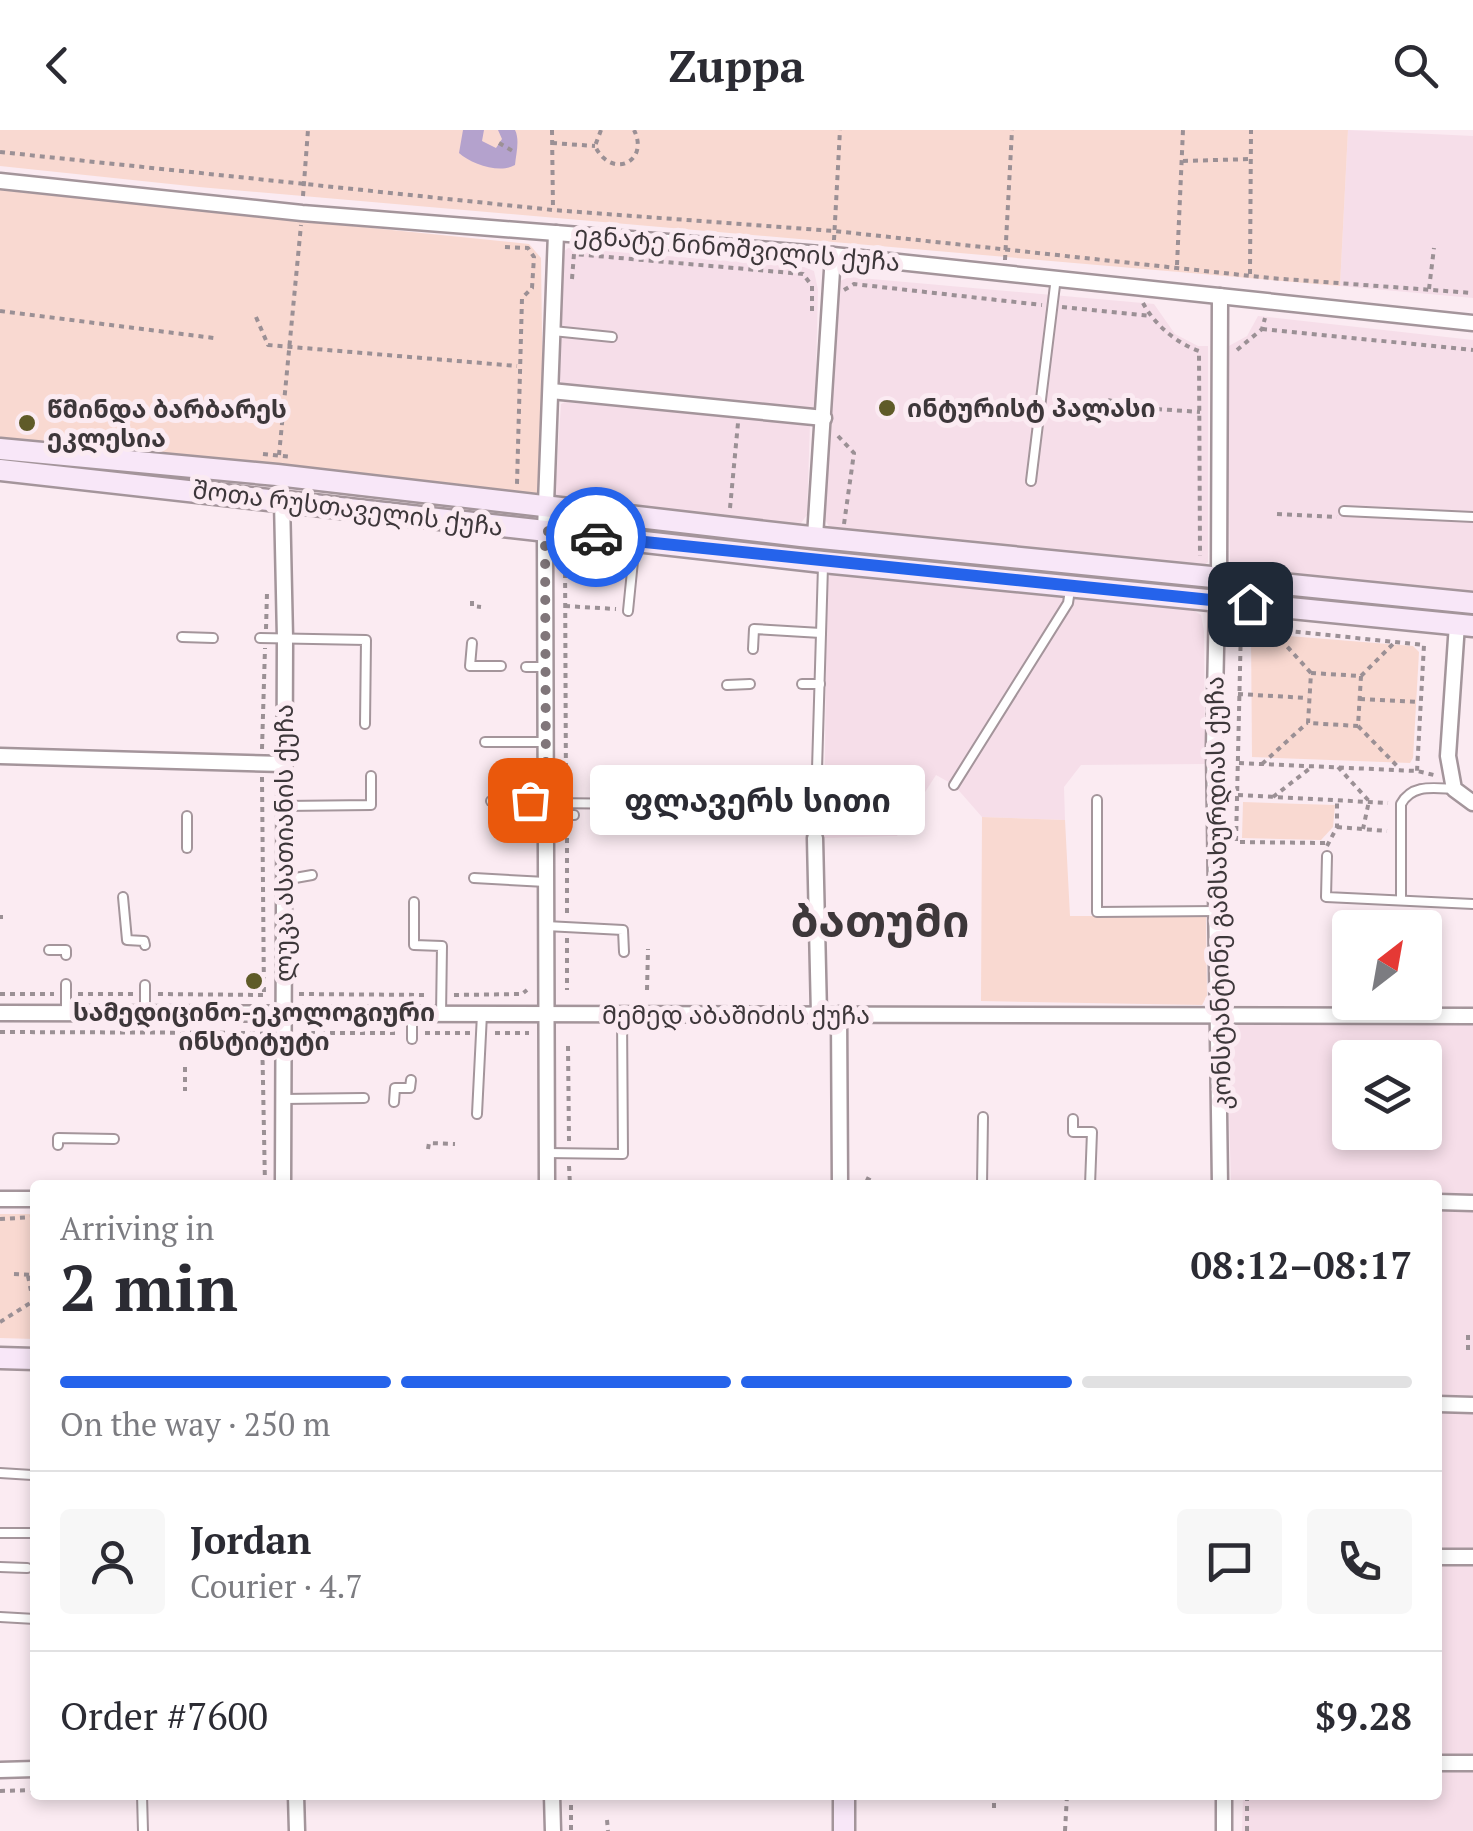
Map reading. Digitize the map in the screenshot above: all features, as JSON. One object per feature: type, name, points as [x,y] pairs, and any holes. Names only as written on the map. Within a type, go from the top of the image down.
[{"type":"main road","name":"შოთა რუსთაველის ქუჩა","points":[[0,450],[278,474],[815,537],[1465,625]]},
{"type":"main road","name":"შოთა რუსთაველის ქუჩა","points":[[0,470],[824,562],[1071,585],[1473,602]]},
{"type":"main road","points":[[0,1358],[30,1358]]},
{"type":"main road","points":[[844,1800],[844,1831]]},
{"type":"street","name":"ეგნატე ნინოშვილის ქუჩა","points":[[2,174],[302,213],[833,255],[1473,324]]},
{"type":"street","points":[[547,1180],[545,531],[556,233]]},
{"type":"street","points":[[815,537],[833,255]]},
{"type":"street","name":"კონსტანტინე გამსახურდიას ქუჩა","points":[[1220,296],[1214,746],[1220,1180]]},
{"type":"street","points":[[551,392],[824,418]]},
{"type":"street","name":"ლუკა ასათიანის ქუჩა","points":[[282,500],[283,1180]]},
{"type":"street","points":[[1465,625],[1448,756],[1452,784],[1473,803]]},
{"type":"street","points":[[0,756],[188,766],[284,764]]},
{"type":"street","points":[[815,838],[818,1015]]},
{"type":"street","name":"მემედ აბაშიძის ქუჩა","points":[[0,1014],[1473,1016]]},
{"type":"street","points":[[839,1014],[840,1180]]},
{"type":"street","points":[[0,1199],[30,1200]]},
{"type":"street","points":[[1442,1202],[1473,1203]]},
{"type":"street","points":[[1442,1404],[1473,1405]]},
{"type":"street","points":[[1442,1557],[1473,1557]]},
{"type":"street","points":[[1442,1763],[1473,1762]]},
{"type":"street","points":[[0,1770],[30,1769]]},
{"type":"street","points":[[296,1800],[297,1831]]},
{"type":"street","points":[[552,1800],[552,1831]]},
{"type":"street","points":[[1224,1800],[1224,1831]]},
{"type":"lane","points":[[1031,480],[1056,277]]},
{"type":"lane","points":[[553,331],[612,337]]},
{"type":"lane","points":[[1344,511],[1473,517]]},
{"type":"lane","points":[[630,608],[635,541]]},
{"type":"lane","points":[[815,838],[824,562]]},
{"type":"lane","points":[[954,785],[1068,603],[1071,585]]},
{"type":"lane","points":[[754,649],[754,629],[821,632]]},
{"type":"lane","points":[[182,637],[214,638]]},
{"type":"lane","points":[[263,638],[366,640],[365,724]]},
{"type":"lane","points":[[472,643],[470,666],[501,666]]},
{"type":"lane","points":[[526,667],[546,667]]},
{"type":"lane","points":[[728,684],[750,684]]},
{"type":"lane","points":[[802,684],[820,684]]},
{"type":"lane","points":[[485,742],[547,742]]},
{"type":"lane","points":[[284,806],[371,805],[371,776]]},
{"type":"lane","points":[[1401,900],[1401,804],[1405,796],[1421,788],[1452,784]]},
{"type":"lane","points":[[546,806],[646,804],[646,786]]},
{"type":"lane","points":[[492,800],[546,806],[570,814]]},
{"type":"lane","points":[[1097,800],[1096,912],[1217,911]]},
{"type":"lane","points":[[619,815],[629,816],[630,829]]},
{"type":"lane","points":[[187,848],[188,816]]},
{"type":"lane","points":[[1327,856],[1326,898],[1473,904]]},
{"type":"lane","points":[[284,880],[312,875]]},
{"type":"lane","points":[[474,878],[546,882]]},
{"type":"lane","points":[[123,897],[128,940],[144,941],[145,945]]},
{"type":"lane","points":[[414,902],[414,946],[442,946],[441,1015]]},
{"type":"lane","points":[[546,926],[624,930],[624,952]]},
{"type":"lane","points":[[49,950],[66,950],[66,955]]},
{"type":"lane","points":[[66,984],[66,1014]]},
{"type":"lane","points":[[145,985],[145,1014]]},
{"type":"lane","points":[[477,1114],[482,1014]]},
{"type":"lane","points":[[412,1015],[412,1038]]},
{"type":"lane","points":[[547,1153],[623,1154],[622,1015]]},
{"type":"lane","points":[[394,1102],[394,1088],[410,1088],[411,1080]]},
{"type":"lane","points":[[283,1099],[364,1098]]},
{"type":"lane","points":[[982,1180],[983,1118]]},
{"type":"lane","points":[[1073,1120],[1073,1132],[1092,1132],[1090,1180]]},
{"type":"lane","points":[[58,1146],[58,1138],[114,1139]]},
{"type":"lane","points":[[0,1474],[30,1474]]},
{"type":"lane","points":[[0,1533],[30,1533]]},
{"type":"lane","points":[[0,1567],[27,1568]]},
{"type":"lane","points":[[0,1617],[30,1618]]},
{"type":"lane","points":[[142,1800],[142,1831]]},
{"type":"path","points":[[278,474],[308,130]]},
{"type":"path","points":[[552,130],[554,210]]},
{"type":"path","points":[[600,130],[595,146],[601,159],[613,165],[627,163],[637,154],[639,140],[634,130]]},
{"type":"path","points":[[833,255],[840,130]]},
{"type":"path","points":[[1004,272],[1012,130]]},
{"type":"path","points":[[1177,267],[1183,130]]},
{"type":"path","points":[[1250,274],[1251,130]]},
{"type":"path","points":[[499,143],[516,153]]},
{"type":"path","points":[[552,143],[595,146]]},
{"type":"path","points":[[2,174],[3,153],[530,208],[1006,249],[1250,274],[1269,280],[1473,293]]},
{"type":"path","points":[[1183,161],[1251,160]]},
{"type":"path","points":[[529,216],[530,208]]},
{"type":"path","points":[[506,247],[528,248],[538,260],[532,288],[522,298],[517,484]]},
{"type":"path","points":[[1428,290],[1434,248]]},
{"type":"path","points":[[572,281],[574,254],[794,270],[812,286],[812,321]]},
{"type":"path","points":[[1144,263],[1144,271]]},
{"type":"path","points":[[835,288],[843,290],[854,284],[1151,316]]},
{"type":"path","points":[[1144,306],[1186,346],[1199,352],[1200,561]]},
{"type":"path","points":[[0,311],[214,338]]},
{"type":"path","points":[[256,317],[268,345],[519,366]]},
{"type":"path","points":[[1262,329],[1473,350]]},
{"type":"path","points":[[1108,400],[1141,408],[1200,412]]},
{"type":"path","points":[[730,508],[738,423]]},
{"type":"path","points":[[837,436],[854,453],[844,524]]},
{"type":"path","points":[[1277,514],[1334,520],[1344,511]]},
{"type":"path","points":[[565,549],[566,803]]},
{"type":"path","points":[[262,757],[267,585]]},
{"type":"path","points":[[472,602],[472,606],[481,606]]},
{"type":"path","points":[[566,606],[630,608]]},
{"type":"path","points":[[1328,842],[1236,842],[1241,626],[1424,645],[1416,771]]},
{"type":"path","points":[[1272,631],[1311,672],[1362,676]]},
{"type":"path","points":[[1358,726],[1362,676],[1400,638]]},
{"type":"path","points":[[1308,723],[1311,672]]},
{"type":"path","points":[[1238,694],[1309,698]]},
{"type":"path","points":[[1360,699],[1420,702]]},
{"type":"path","points":[[1262,764],[1308,723],[1358,726],[1401,770]]},
{"type":"path","points":[[1238,763],[1416,771],[1452,784]]},
{"type":"path","points":[[1272,797],[1313,766]]},
{"type":"path","points":[[1338,767],[1370,801]]},
{"type":"path","points":[[1238,795],[1401,804]]},
{"type":"path","points":[[1327,856],[1328,842],[1337,827],[1337,799]]},
{"type":"path","points":[[1363,829],[1370,801]]},
{"type":"path","points":[[567,990],[570,814]]},
{"type":"path","points":[[1337,827],[1401,831]]},
{"type":"path","points":[[646,990],[648,949]]},
{"type":"path","points":[[441,996],[522,994],[528,990]]},
{"type":"path","points":[[0,1032],[274,1033]]},
{"type":"path","points":[[262,1032],[265,1180]]},
{"type":"path","points":[[568,1046],[570,1180]]},
{"type":"path","points":[[184,1066],[185,1091]]},
{"type":"path","points":[[428,1149],[429,1143],[455,1144]]},
{"type":"path","points":[[866,1178],[870,1180]]},
{"type":"path","points":[[0,1219],[30,1216]]},
{"type":"path","points":[[14,1274],[30,1276]]},
{"type":"path","points":[[0,1322],[30,1303]]},
{"type":"path","points":[[1468,1335],[1468,1354]]},
{"type":"path","points":[[0,1791],[30,1790]]},
{"type":"path","points":[[571,1800],[571,1831]]},
{"type":"path","points":[[994,1800],[994,1808]]},
{"type":"path","points":[[1065,1831],[1067,1800]]},
{"type":"path","points":[[1246,1831],[1247,1800]]},
{"type":"path","points":[[607,1820],[608,1831]]},
{"type":"shaded area","points":[[0,130],[1348,130],[1340,286],[199,187],[0,166]]},
{"type":"shaded area","points":[[463,130],[484,130],[482,141],[496,148],[502,139],[498,130],[515,130],[515,165],[494,168],[464,157],[459,153]]},
{"type":"shaded area","points":[[1348,130],[1473,136],[1473,298],[1340,286]]},
{"type":"shaded area","points":[[0,190],[529,244],[541,258],[544,485],[535,497],[0,442]]},
{"type":"shaded area","points":[[568,248],[804,267],[814,271],[818,290],[815,408],[811,411],[566,386],[559,380],[561,254]]},
{"type":"shaded area","points":[[849,277],[1154,304],[1175,334],[1198,346],[1208,346],[1208,562],[1200,568],[831,530],[823,516],[835,289]]},
{"type":"shaded area","points":[[1258,316],[1473,340],[1473,596],[1233,571],[1227,347],[1247,336]]},
{"type":"shaded area","points":[[561,404],[810,424],[807,515],[798,527],[561,500],[555,495]]},
{"type":"shaded area","points":[[836,569],[1186,606],[1201,615],[1204,631],[1205,764],[1081,765],[1064,787],[1065,820],[982,817],[954,785],[936,775],[897,836],[824,838],[827,579]]},
{"type":"shaded area","points":[[1251,633],[1413,646],[1419,652],[1410,763],[1252,757]]},
{"type":"shaded area","points":[[1243,802],[1335,805],[1333,827],[1321,840],[1242,838]]},
{"type":"shaded area","points":[[982,817],[1065,820],[1070,916],[1206,916],[1207,996],[1202,1005],[981,1001]]},
{"type":"shaded area","points":[[1473,1022],[1473,1196],[1442,1195],[1442,1180],[1231,1180],[1227,1037],[1239,1024]]},
{"type":"shaded area","points":[[1442,1209],[1473,1210],[1473,1398],[1442,1397]]},
{"type":"shaded area","points":[[0,1214],[30,1214],[30,1339],[0,1338]]},
{"type":"shaded area","points":[[1442,1411],[1473,1412],[1473,1549],[1442,1549]]},
{"type":"shaded area","points":[[1442,1562],[1473,1563],[1473,1756],[1442,1756]]},
{"type":"shaded area","points":[[1473,1770],[1473,1831],[1242,1831],[1243,1800],[1442,1800],[1442,1771]]},
{"type":"way so far","points":[[530,800],[546,800],[545,531],[596,537]]},
{"type":"place","name":"ინტურისტ პალასი","points":[[887,408]]},
{"type":"place","name":"წმინდა ბარბარეს ეკლესია","points":[[27,423]]},
{"type":"place","name":"ფლავერს სითი","points":[[530,800]]},
{"type":"place","name":"სამედიცინო-ეკოლოგიური ინსტიტუტი","points":[[254,981]]},
{"type":"district","name":"ბათუმი","points":[[880,921]]},
{"type":"route","points":[[596,537],[1250,604]]}]
